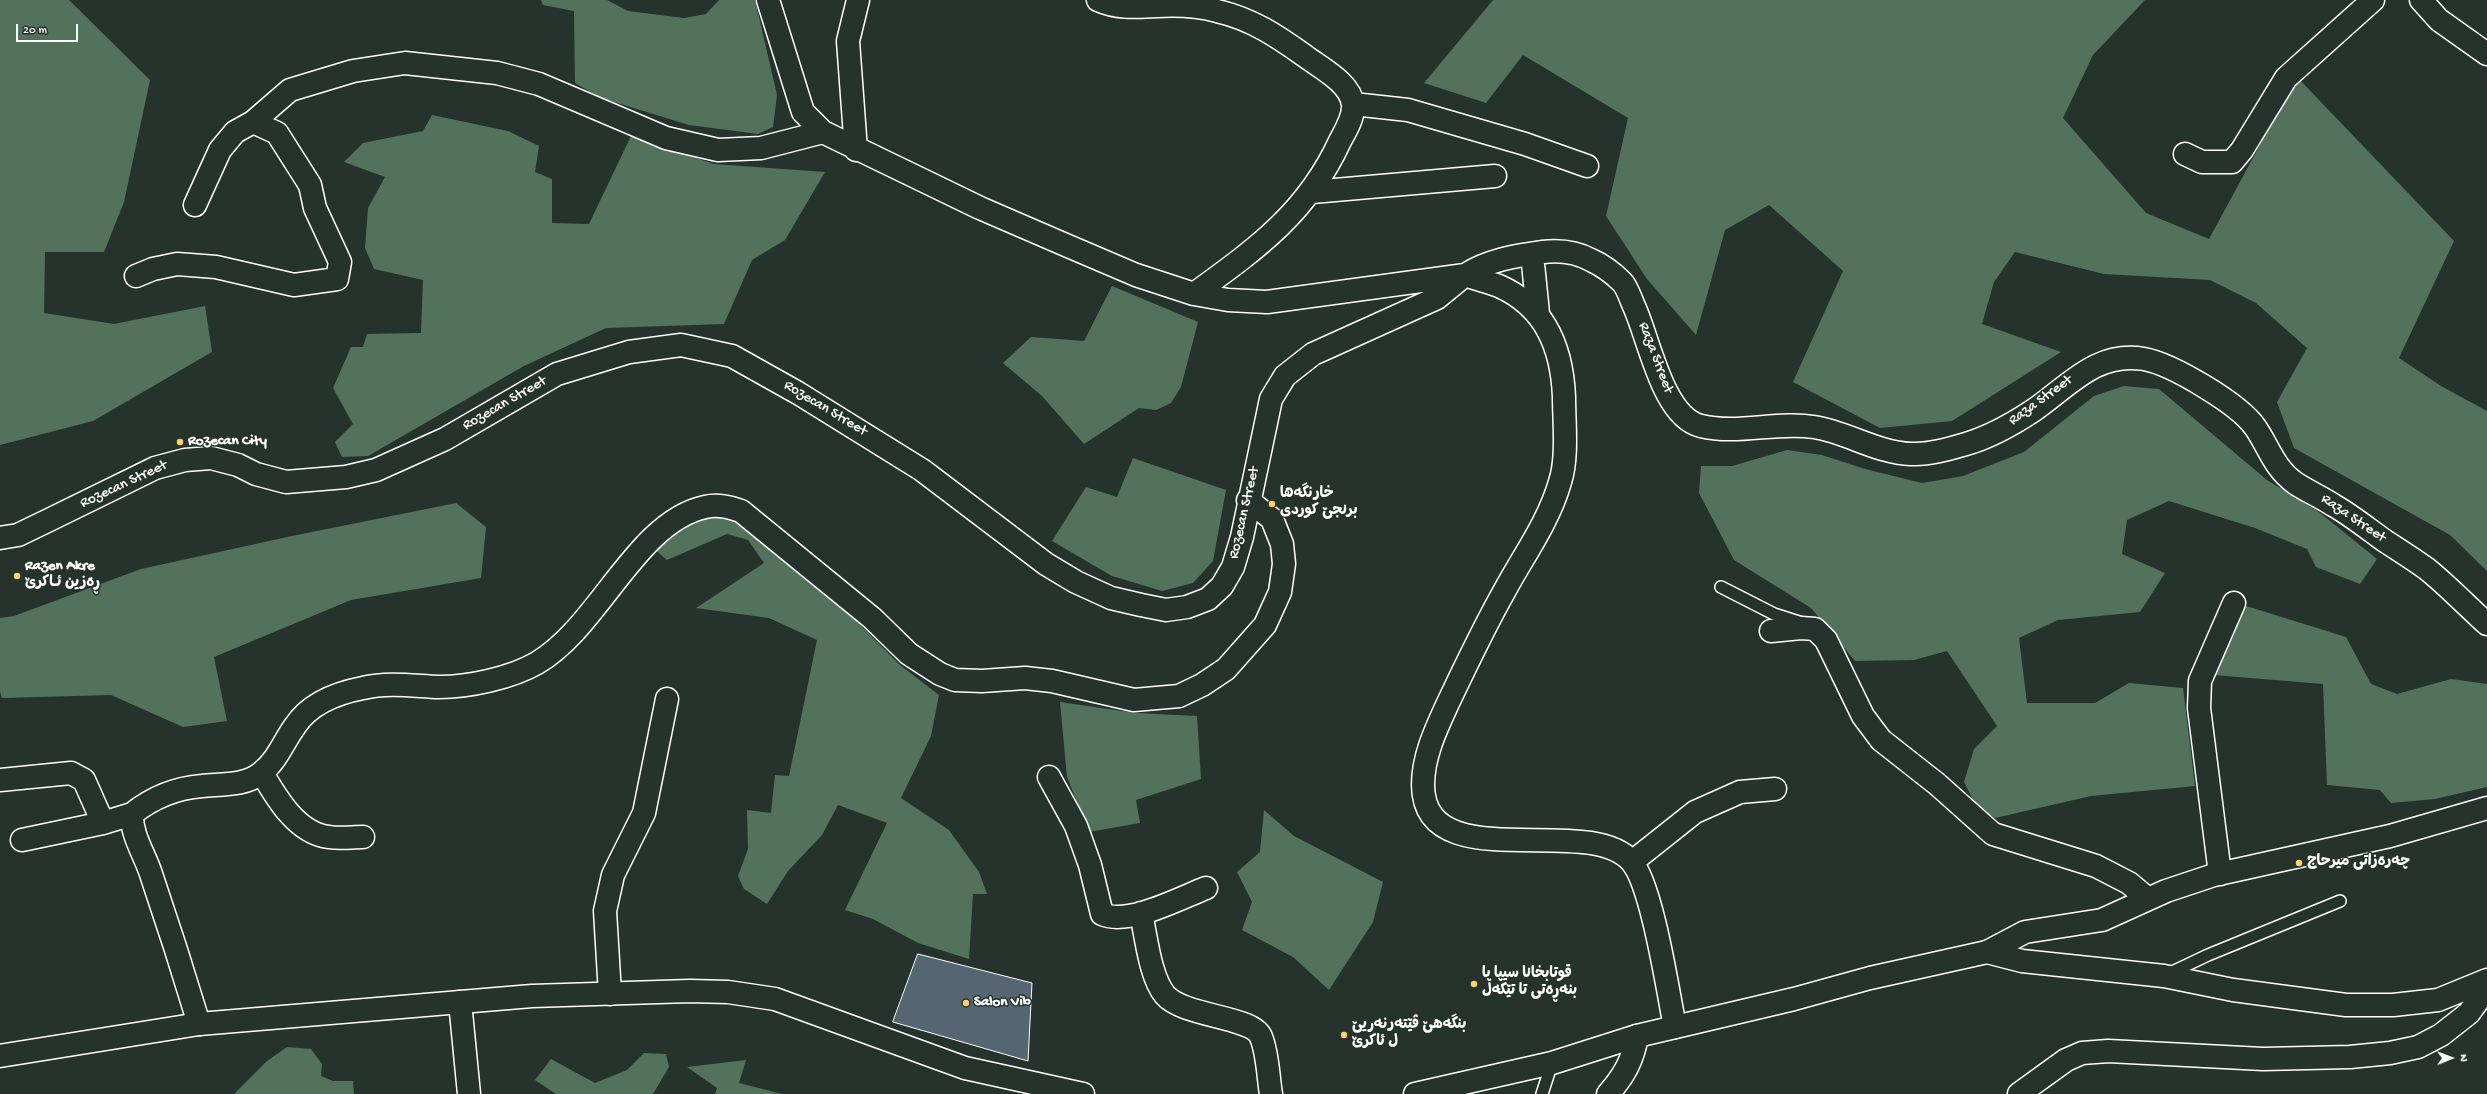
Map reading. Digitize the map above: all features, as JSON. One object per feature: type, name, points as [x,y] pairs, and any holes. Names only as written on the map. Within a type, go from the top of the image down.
[{"type":"street","points":[[768,0],[803,112],[823,132],[856,150],[1136,276],[1194,294],[1228,300],[1267,302],[1465,275],[1498,286],[1520,298],[1538,314]]},
{"type":"street","points":[[856,150],[848,41],[858,0]]},
{"type":"street","points":[[1098,0],[1118,7],[1174,3],[1217,11],[1272,32],[1328,72],[1346,89],[1353,104],[1352,116],[1336,150],[1312,192],[1295,212],[1244,258],[1194,294]]},
{"type":"street","points":[[2186,154],[2202,162],[2232,162],[2242,150],[2286,78],[2373,0]]},
{"type":"street","points":[[2421,0],[2439,20],[2487,54]]},
{"type":"street","points":[[195,205],[220,150],[235,132],[253,122],[290,90],[353,71],[405,63],[497,73],[539,84],[666,138],[718,150],[761,148],[823,132]]},
{"type":"street","points":[[1353,104],[1408,110],[1525,144],[1587,166]]},
{"type":"street","points":[[136,276],[152,269],[177,264],[216,267],[294,285],[337,279],[340,262],[315,208],[310,185],[276,133],[253,122]]},
{"type":"street","points":[[1312,192],[1495,176]]},
{"type":"street","name":"Raza Street","points":[[1465,275],[1482,265],[1532,254],[1554,251],[1578,253],[1602,265],[1624,283],[1643,324],[1669,397],[1682,416],[1698,426],[1723,428],[1783,425],[1813,427],[1844,434],[1886,450],[1911,454],[1936,452],[1970,443],[1998,431],[2035,409],[2078,375],[2102,364],[2123,359],[2142,358],[2167,364],[2240,411],[2255,426],[2278,468],[2295,482],[2337,506],[2424,568],[2448,587],[2487,624]]},
{"type":"street","points":[[1532,254],[1538,314],[1560,358],[1564,436],[1562,479],[1550,511],[1504,592],[1466,665],[1440,720],[1425,764],[1423,787],[1426,808],[1440,825],[1469,836],[1593,843],[1616,850],[1632,862],[1647,896],[1675,1027]]},
{"type":"street","name":"Rozecan Street","points":[[0,538],[18,535],[155,468],[184,460],[211,458],[238,465],[256,474],[286,482],[346,477],[376,470],[445,439],[556,374],[629,352],[681,345],[732,356],[798,392],[922,470],[1002,528],[1046,564],[1076,582],[1111,598],[1166,610],[1188,607],[1208,599],[1222,586],[1233,567],[1242,537],[1248,500],[1271,399],[1285,376],[1319,351],[1437,298],[1465,275]]},
{"type":"street","points":[[22,840],[103,823],[132,814],[166,793],[201,786],[227,785],[248,780],[262,773],[279,752],[295,725],[309,709],[330,697],[362,688],[389,683],[439,687],[468,685],[489,680],[536,664],[556,650],[579,628],[658,534],[682,516],[711,506],[722,506],[741,511],[747,515],[872,618],[909,654],[940,674],[955,680],[982,681],[1025,678],[1052,681],[1134,700],[1179,696],[1202,685],[1226,669],[1242,653],[1265,626],[1280,592],[1284,564],[1282,544],[1272,519],[1248,500]]},
{"type":"street","points":[[2220,874],[2199,708],[2200,681],[2234,603]]},
{"type":"street","points":[[1771,631],[1800,628],[1815,630],[1826,640],[1860,709],[1880,740],[1937,784],[1993,834],[2096,866],[2129,883],[2148,899]]},
{"type":"street","points":[[610,994],[605,911],[613,875],[644,813],[668,699]]},
{"type":"street","points":[[0,780],[71,773],[84,780],[103,823]]},
{"type":"street","points":[[262,773],[275,796],[294,818],[310,831],[328,837],[363,837]]},
{"type":"street","points":[[1049,777],[1076,826],[1090,866],[1102,914],[1110,917],[1141,914],[1206,888]]},
{"type":"street","points":[[1632,862],[1695,812],[1740,792],[1775,789]]},
{"type":"street","points":[[1415,1094],[1552,1063],[1637,1036],[1794,999],[1870,978],[1987,952],[2025,932],[2102,920],[2148,899],[2220,874],[2390,836],[2487,808]]},
{"type":"street","points":[[132,814],[132,825],[149,867],[176,949],[198,1024]]},
{"type":"street","points":[[1141,914],[1156,977],[1165,995],[1179,1006],[1252,1026],[1261,1036],[1271,1094]]},
{"type":"street","points":[[1987,952],[2022,961],[2164,976],[2233,990],[2354,1005],[2393,1005],[2438,1000],[2487,980]]},
{"type":"street","points":[[2019,1094],[2066,1060],[2082,1053],[2108,1051],[2263,1059],[2350,1057],[2418,1047],[2447,1030],[2469,1013],[2487,988]]},
{"type":"street","points":[[0,1056],[198,1024],[532,996],[690,991],[728,992],[775,999],[965,1068],[1028,1089],[1083,1094]]},
{"type":"street","points":[[460,1002],[469,1094]]},
{"type":"street","points":[[1608,1094],[1621,1079],[1633,1057],[1637,1036]]},
{"type":"lane","points":[[1721,587],[1774,614],[1799,621],[1815,630]]},
{"type":"lane","points":[[2164,976],[2208,954],[2340,901]]},
{"type":"lane","points":[[1542,1094],[1552,1063]]},
{"type":"green space","points":[[0,0],[69,0],[150,80],[124,202],[104,252],[45,252],[44,313],[114,324],[205,306],[212,352],[93,421],[0,445]]},
{"type":"green space","points":[[541,0],[607,0],[628,11],[684,18],[706,14],[719,0],[755,0],[777,95],[773,127],[758,134],[689,125],[601,98],[575,83],[574,11],[543,5]]},
{"type":"green space","points":[[1493,0],[2145,0],[2093,55],[2063,118],[2146,213],[2209,239],[2297,77],[2454,241],[2399,358],[2441,386],[2487,411],[2487,571],[2450,535],[2294,448],[2277,402],[2307,348],[2256,303],[2210,280],[2104,274],[2015,252],[1994,282],[1982,324],[2061,352],[1952,421],[1880,428],[1793,382],[1843,271],[1769,205],[1725,230],[1696,335],[1647,279],[1606,216],[1628,118],[1523,55],[1486,103],[1424,83]]},
{"type":"green space","points":[[432,115],[508,131],[539,146],[535,172],[552,179],[552,223],[589,224],[631,136],[714,164],[825,172],[785,240],[752,260],[724,324],[606,328],[524,366],[368,456],[342,457],[335,442],[353,424],[333,388],[351,347],[363,347],[367,334],[421,333],[423,280],[374,269],[365,248],[368,208],[385,177],[344,162],[363,143],[423,131]]},
{"type":"green space","points":[[1112,286],[1198,322],[1181,387],[1171,403],[1156,410],[1139,408],[1084,444],[1042,396],[1003,363],[1031,337],[1084,341]]},
{"type":"green space","points":[[2124,386],[2159,389],[2267,480],[2319,512],[2377,559],[2360,584],[2316,567],[2307,549],[2255,528],[2169,501],[2127,520],[2122,554],[2165,573],[2140,612],[2058,620],[2019,638],[2027,703],[2095,703],[2129,683],[2183,688],[2195,786],[2091,796],[1995,818],[1975,804],[1964,782],[1974,749],[1997,726],[1947,651],[1914,660],[1855,661],[1811,608],[1734,560],[1699,493],[1701,466],[1732,466],[1787,450],[1822,455],[1865,469],[1922,483],[1963,476],[2024,452],[2094,396]]},
{"type":"green space","points":[[1133,458],[1226,490],[1213,561],[1193,583],[1162,591],[1112,576],[1052,541],[1086,487],[1117,497]]},
{"type":"green space","points":[[456,503],[486,527],[481,578],[351,600],[214,657],[227,721],[183,727],[111,695],[2,698],[0,691],[0,618],[14,616],[141,569],[292,536]]},
{"type":"green space","points":[[714,515],[735,519],[857,622],[900,665],[939,695],[931,736],[901,798],[949,830],[979,872],[987,894],[973,894],[969,959],[918,943],[873,919],[845,910],[887,823],[838,805],[822,835],[788,871],[767,904],[744,889],[738,876],[748,849],[747,810],[771,813],[775,775],[789,776],[817,640],[769,618],[696,608],[764,563],[748,540],[727,534],[667,560],[653,548],[683,525]]},
{"type":"green space","points":[[2243,605],[2346,637],[2371,684],[2397,694],[2451,679],[2487,684],[2487,787],[2435,799],[2391,803],[2380,790],[2327,785],[2323,684],[2214,675]]},
{"type":"green space","points":[[1060,702],[1136,713],[1197,716],[1201,779],[1136,800],[1140,823],[1089,832],[1067,777]]},
{"type":"green space","points":[[1264,810],[1294,836],[1383,882],[1373,922],[1329,990],[1293,957],[1242,930],[1252,902],[1237,872],[1260,852]]},
{"type":"green space","points":[[287,1047],[311,1049],[322,1064],[321,1076],[333,1081],[353,1081],[354,1094],[234,1094],[267,1061]]},
{"type":"green space","points":[[644,1053],[666,1054],[669,1067],[653,1094],[556,1094],[535,1080],[551,1059],[595,1083],[627,1070]]},
{"type":"green space","points":[[746,1060],[739,1083],[782,1094],[715,1094],[717,1088],[687,1067]]},
{"type":"building","name":"Salon Vib","points":[[918,954],[1032,983],[1028,1061],[893,1022]]},
{"type":"place","name":"Rozecan City","points":[[180,442]]},
{"type":"place","name":"خارنگەها برنجێ کوردی","points":[[1272,504]]},
{"type":"place","name":"Razen Akre ڕەزین ئـاکرێ","points":[[17,576]]},
{"type":"place","name":"چەرەزاتی میرحاج","points":[[2299,863]]},
{"type":"place","name":"قوتابخانا سیپا یا بنەڕەتی تا تێکەڵ","points":[[1474,984]]},
{"type":"place","name":"Salon Vib","points":[[966,1003]]},
{"type":"place","name":"بنگەهێ ڤێتەرنەریێ ل ئاکرێ","points":[[1344,1035]]}]
